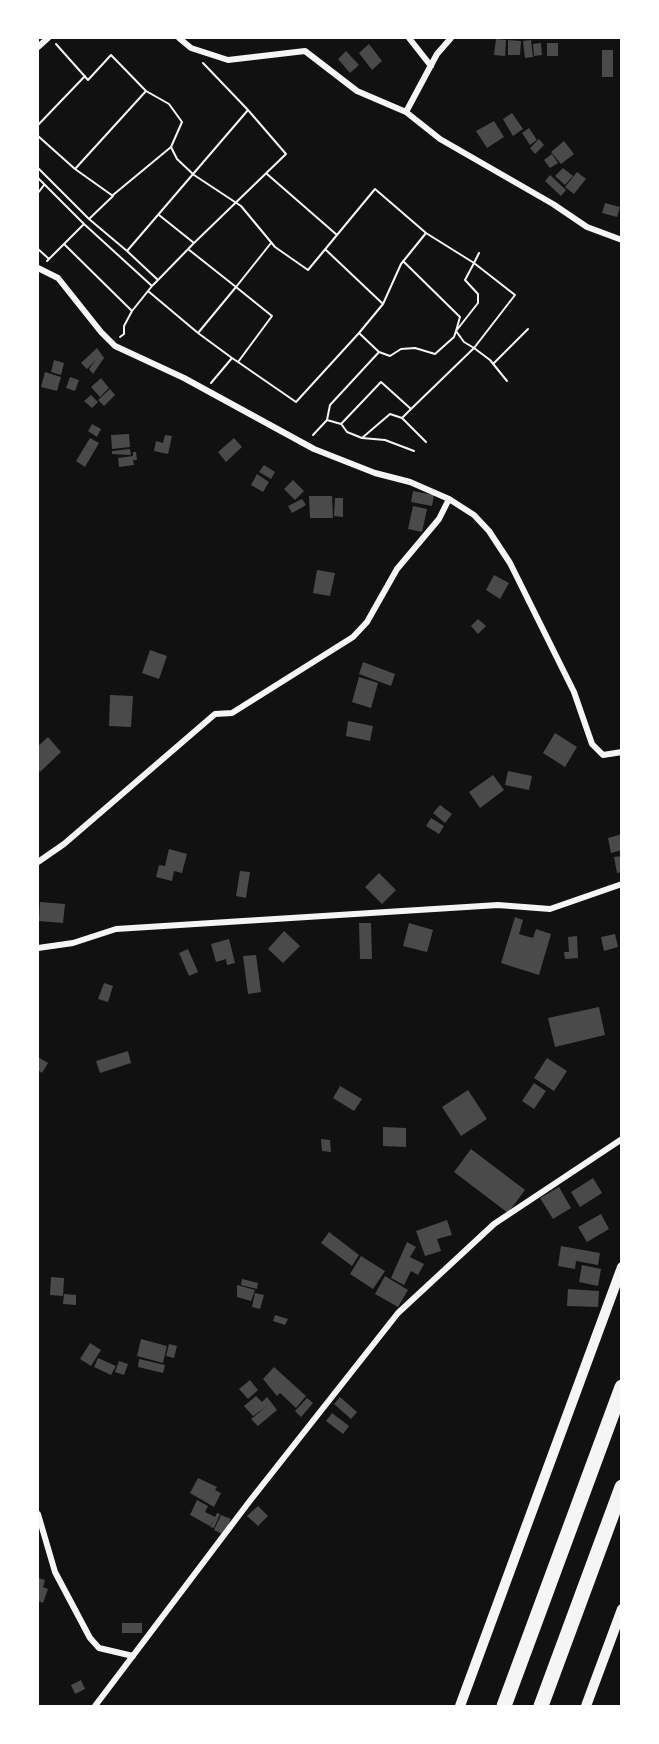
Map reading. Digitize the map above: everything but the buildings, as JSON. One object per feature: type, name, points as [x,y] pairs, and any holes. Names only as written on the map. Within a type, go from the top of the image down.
[{"type":"highway","points":[[504,1707],[621,1387]]},
{"type":"highway","points":[[541,1707],[621,1486]]},
{"type":"main road","points":[[460,1707],[621,1268]]},
{"type":"main road","points":[[586,1707],[621,1609]]},
{"type":"street","points":[[38,47],[49,38]]},
{"type":"street","points":[[179,38],[191,48],[228,60],[305,51],[357,90],[406,112],[440,139],[554,204],[587,227],[621,240]]},
{"type":"street","points":[[409,38],[431,66]]},
{"type":"street","points":[[406,112],[431,66],[451,38]]},
{"type":"street","points":[[38,269],[58,278],[112,343],[306,445],[375,473],[410,482],[449,499],[482,523],[510,563],[574,692],[592,744],[603,755],[621,752]]},
{"type":"street","points":[[38,861],[64,844],[214,714],[232,713],[353,638],[367,622],[397,569],[440,519],[449,499]]},
{"type":"street","points":[[38,948],[73,943],[116,929],[498,905],[550,909],[621,884]]},
{"type":"street","points":[[95,1707],[249,1502],[398,1313],[494,1224],[621,1139]]},
{"type":"street","points":[[38,1514],[56,1572],[90,1638],[99,1648],[133,1656]]},
{"type":"path","points":[[49,38],[88,80],[111,55],[146,91],[169,104],[182,122],[171,147],[113,195],[89,219]]},
{"type":"path","points":[[112,343],[124,334],[124,326],[132,311],[152,286],[286,154],[202,62]]},
{"type":"path","points":[[38,125],[85,76]]},
{"type":"path","points":[[75,169],[146,91]]},
{"type":"path","points":[[127,251],[248,110]]},
{"type":"path","points":[[38,136],[75,169],[113,195]]},
{"type":"path","points":[[171,147],[177,159],[194,175],[236,203],[272,243],[308,270],[375,189],[426,233],[474,263],[515,295],[474,348],[402,418]]},
{"type":"path","points":[[38,168],[89,219],[158,280]]},
{"type":"path","points":[[267,174],[337,235]]},
{"type":"path","points":[[38,178],[152,286]]},
{"type":"path","points":[[38,193],[44,185]]},
{"type":"path","points":[[159,214],[194,243],[196,241]]},
{"type":"path","points":[[38,269],[84,224]]},
{"type":"path","points":[[148,291],[198,333],[296,402],[384,304],[404,261],[426,233]]},
{"type":"path","points":[[198,333],[272,243]]},
{"type":"path","points":[[64,244],[132,311]]},
{"type":"path","points":[[38,249],[49,259]]},
{"type":"path","points":[[188,249],[272,316],[238,362]]},
{"type":"path","points":[[326,250],[384,304]]},
{"type":"path","points":[[456,331],[478,303],[478,294],[465,280],[479,253]]},
{"type":"path","points":[[359,333],[379,352],[390,356],[401,349],[415,348],[435,354],[454,337],[460,317],[404,261]]},
{"type":"path","points":[[493,364],[528,329]]},
{"type":"path","points":[[456,331],[464,342],[493,364],[507,381]]},
{"type":"path","points":[[306,445],[327,420],[330,405],[379,352]]},
{"type":"path","points":[[205,390],[232,358]]},
{"type":"path","points":[[341,424],[381,382],[411,409]]},
{"type":"path","points":[[362,438],[390,414],[402,418],[426,442]]},
{"type":"path","points":[[327,420],[341,424],[347,432],[362,438],[385,440],[414,451]]}]
